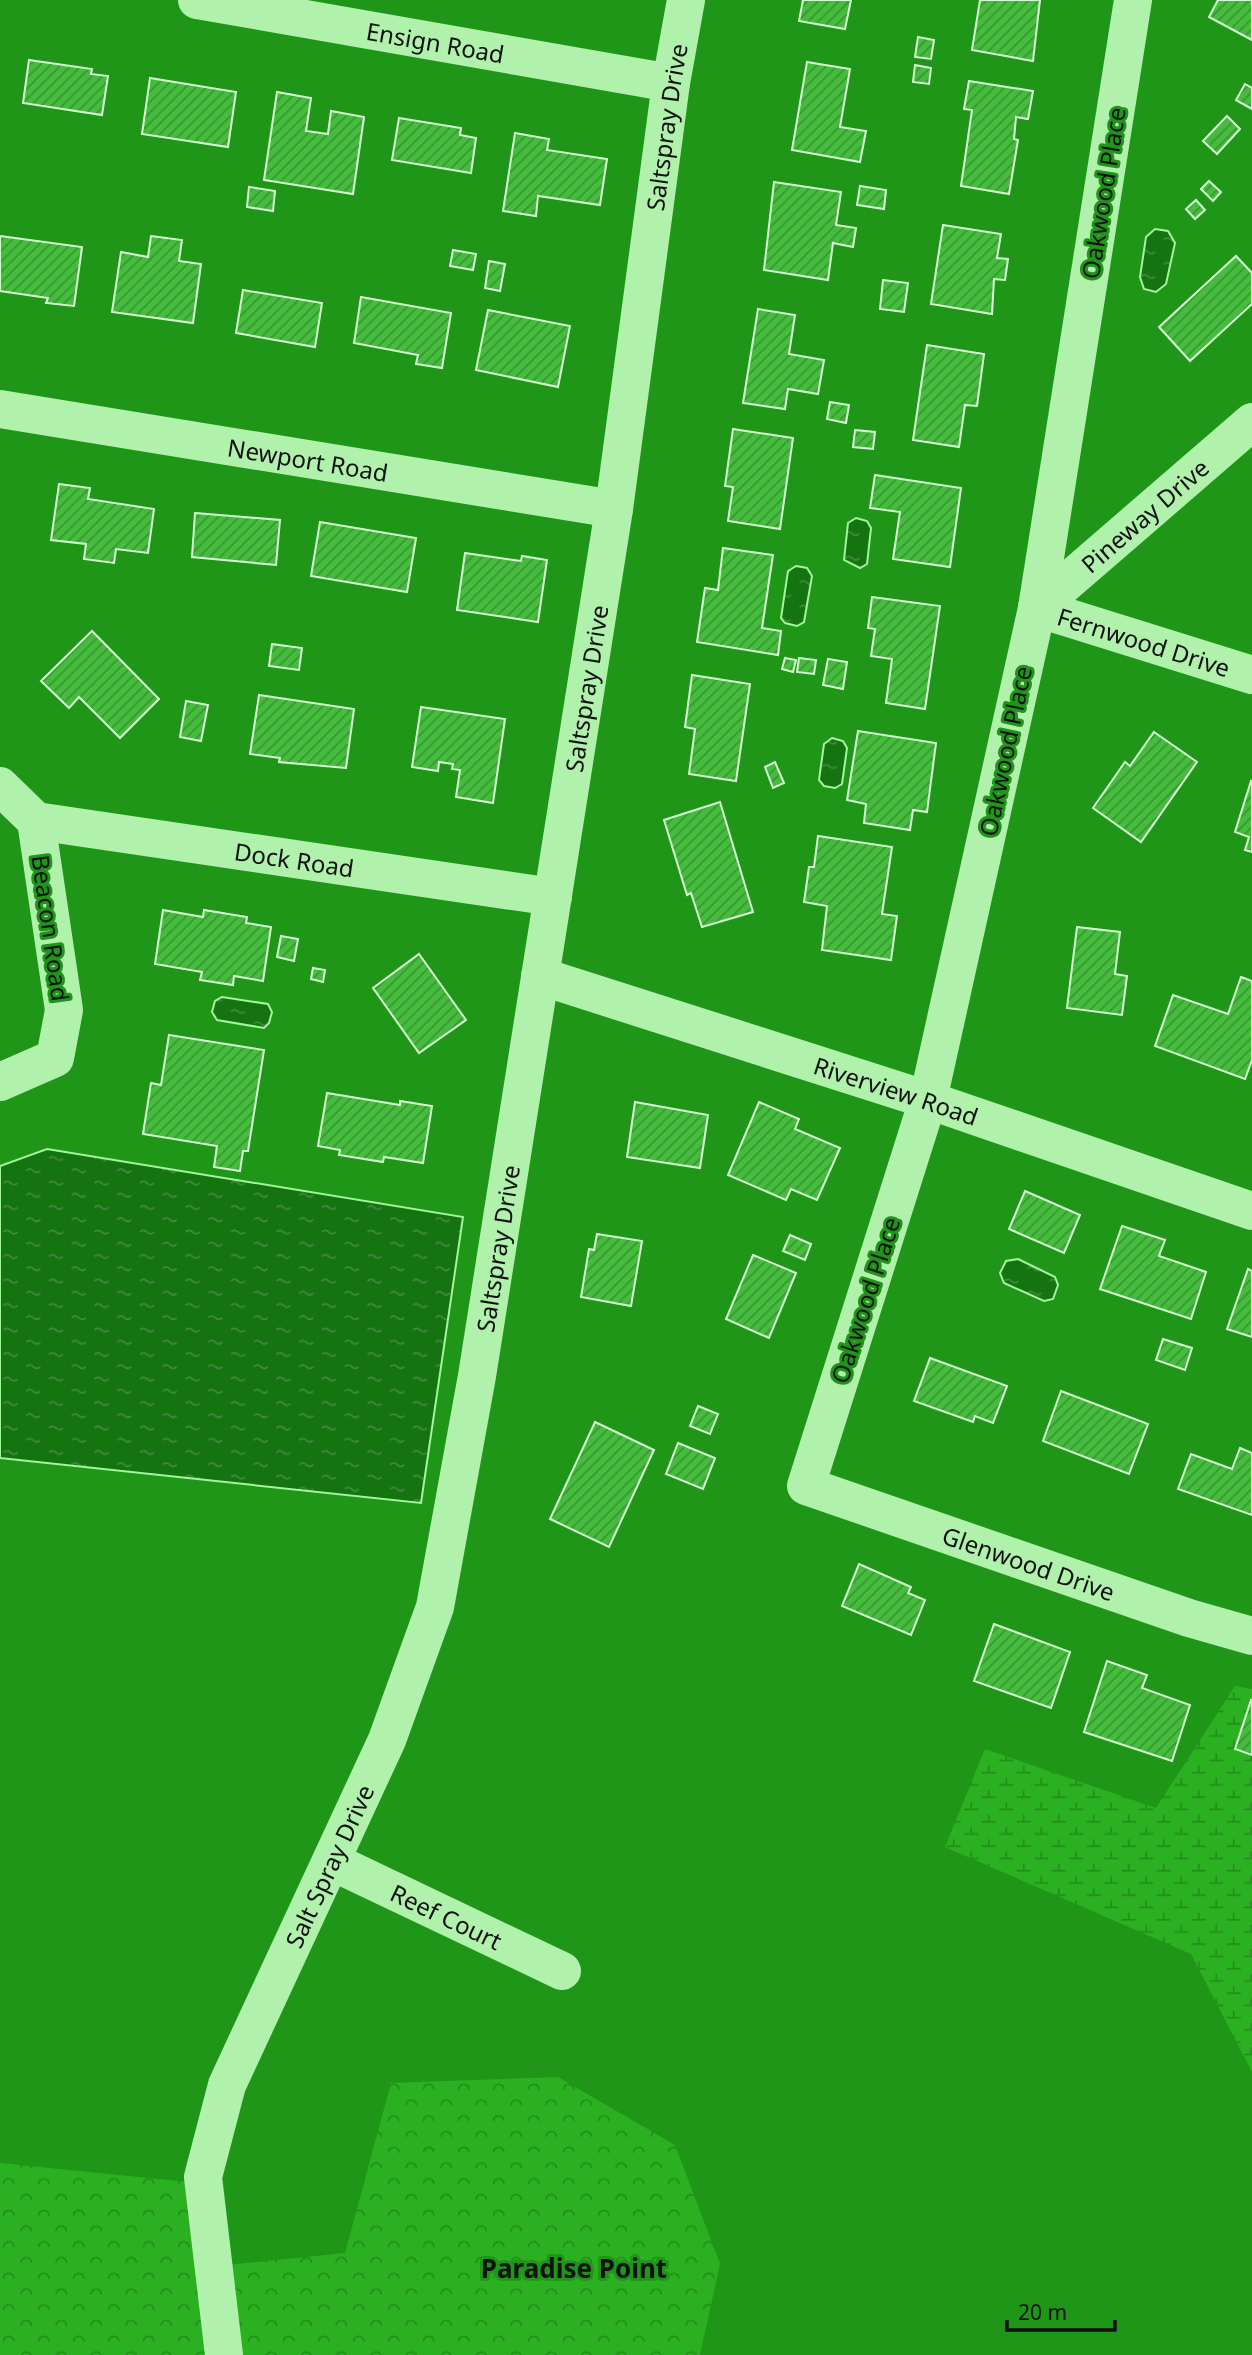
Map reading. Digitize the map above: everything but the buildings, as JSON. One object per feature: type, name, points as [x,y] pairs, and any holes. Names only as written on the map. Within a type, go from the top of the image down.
[{"type":"street","name":"Ensign Road","points":[[197,0],[671,83]]},
{"type":"street","name":"Saltspray Drive","points":[[477,1376],[614,509],[671,83],[686,0]]},
{"type":"street","name":"Oakwood Place","points":[[806,1486],[928,1100],[1037,608],[1133,0]]},
{"type":"street","name":"Newport Road","points":[[0,409],[614,509]]},
{"type":"street","name":"Pineway Drive","points":[[1037,608],[1252,422]]},
{"type":"street","name":"Fernwood Drive","points":[[1037,608],[1252,675]]},
{"type":"street","points":[[0,786],[36,821]]},
{"type":"street","name":"Dock Road","points":[[36,821],[553,897]]},
{"type":"street","name":"Beacon Road","points":[[0,1082],[55,1058],[64,1010],[36,821]]},
{"type":"street","name":"Riverview Road","points":[[540,976],[928,1100],[1252,1211]]},
{"type":"street","name":"Salt Spray Drive","points":[[225,2355],[203,2177],[227,2085],[387,1741],[435,1607],[477,1376]]},
{"type":"street","name":"Glenwood Drive","points":[[806,1486],[1189,1618],[1252,1636]]},
{"type":"street","name":"Reef Court","points":[[331,1861],[562,1970]]},
{"type":"green space","points":[[1235,1686],[1252,1689],[1252,2072],[1191,1954],[945,1847],[985,1749],[1156,1808]]},
{"type":"green space","points":[[558,2077],[675,2145],[720,2264],[700,2355],[0,2355],[0,2163],[218,2185],[216,2266],[345,2253],[391,2083]]},
{"type":"water","points":[[1155,229],[1168,231],[1175,243],[1166,284],[1156,292],[1144,289],[1140,277],[1146,237]]},
{"type":"water","points":[[856,518],[867,521],[871,528],[867,564],[860,568],[844,560],[848,523]]},
{"type":"water","points":[[796,566],[807,568],[812,576],[804,622],[797,626],[785,623],[781,618],[788,571]]},
{"type":"water","points":[[832,738],[843,741],[847,748],[842,784],[835,788],[824,786],[819,780],[824,744]]},
{"type":"water","points":[[222,997],[268,1004],[272,1012],[269,1023],[264,1028],[217,1020],[212,1012],[215,1001]]},
{"type":"water","points":[[47,1149],[463,1217],[421,1503],[0,1458],[0,1166]]},
{"type":"water","points":[[1018,1259],[1055,1277],[1058,1285],[1053,1299],[1044,1301],[1004,1283],[1000,1273],[1006,1261]]},
{"type":"district","name":"Paradise Point","points":[[574,2268]]}]
